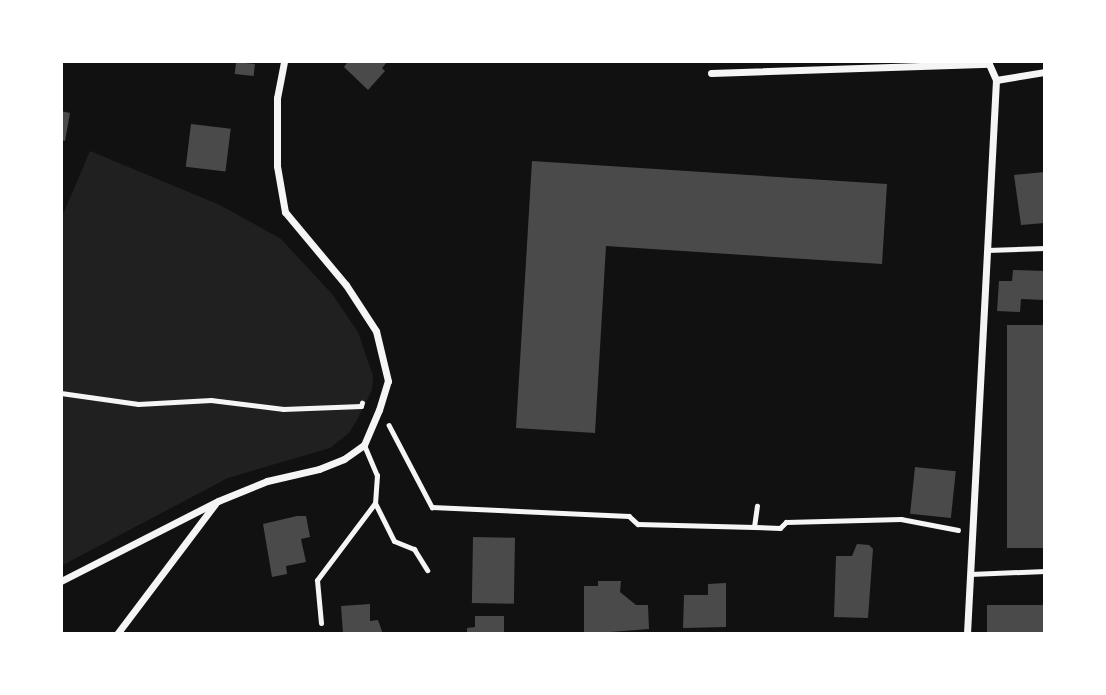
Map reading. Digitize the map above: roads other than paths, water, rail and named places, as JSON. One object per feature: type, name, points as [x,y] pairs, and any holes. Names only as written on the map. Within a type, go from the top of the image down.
[{"type":"street","points":[[61,581],[218,501],[267,481],[319,469],[344,459],[364,445],[388,381],[383,354],[376,331],[346,285],[285,212],[277,166],[277,98],[284,61]]},
{"type":"street","points":[[710,73],[989,64],[996,80],[967,634]]},
{"type":"street","points":[[996,80],[1045,72]]},
{"type":"street","points":[[117,634],[218,501]]},
{"type":"lane","points":[[987,250],[1045,248]]},
{"type":"lane","points":[[364,445],[377,475],[375,503],[394,541],[414,549],[427,570]]},
{"type":"lane","points":[[321,623],[317,580],[375,503]]},
{"type":"lane","points":[[970,574],[1045,571]]}]
